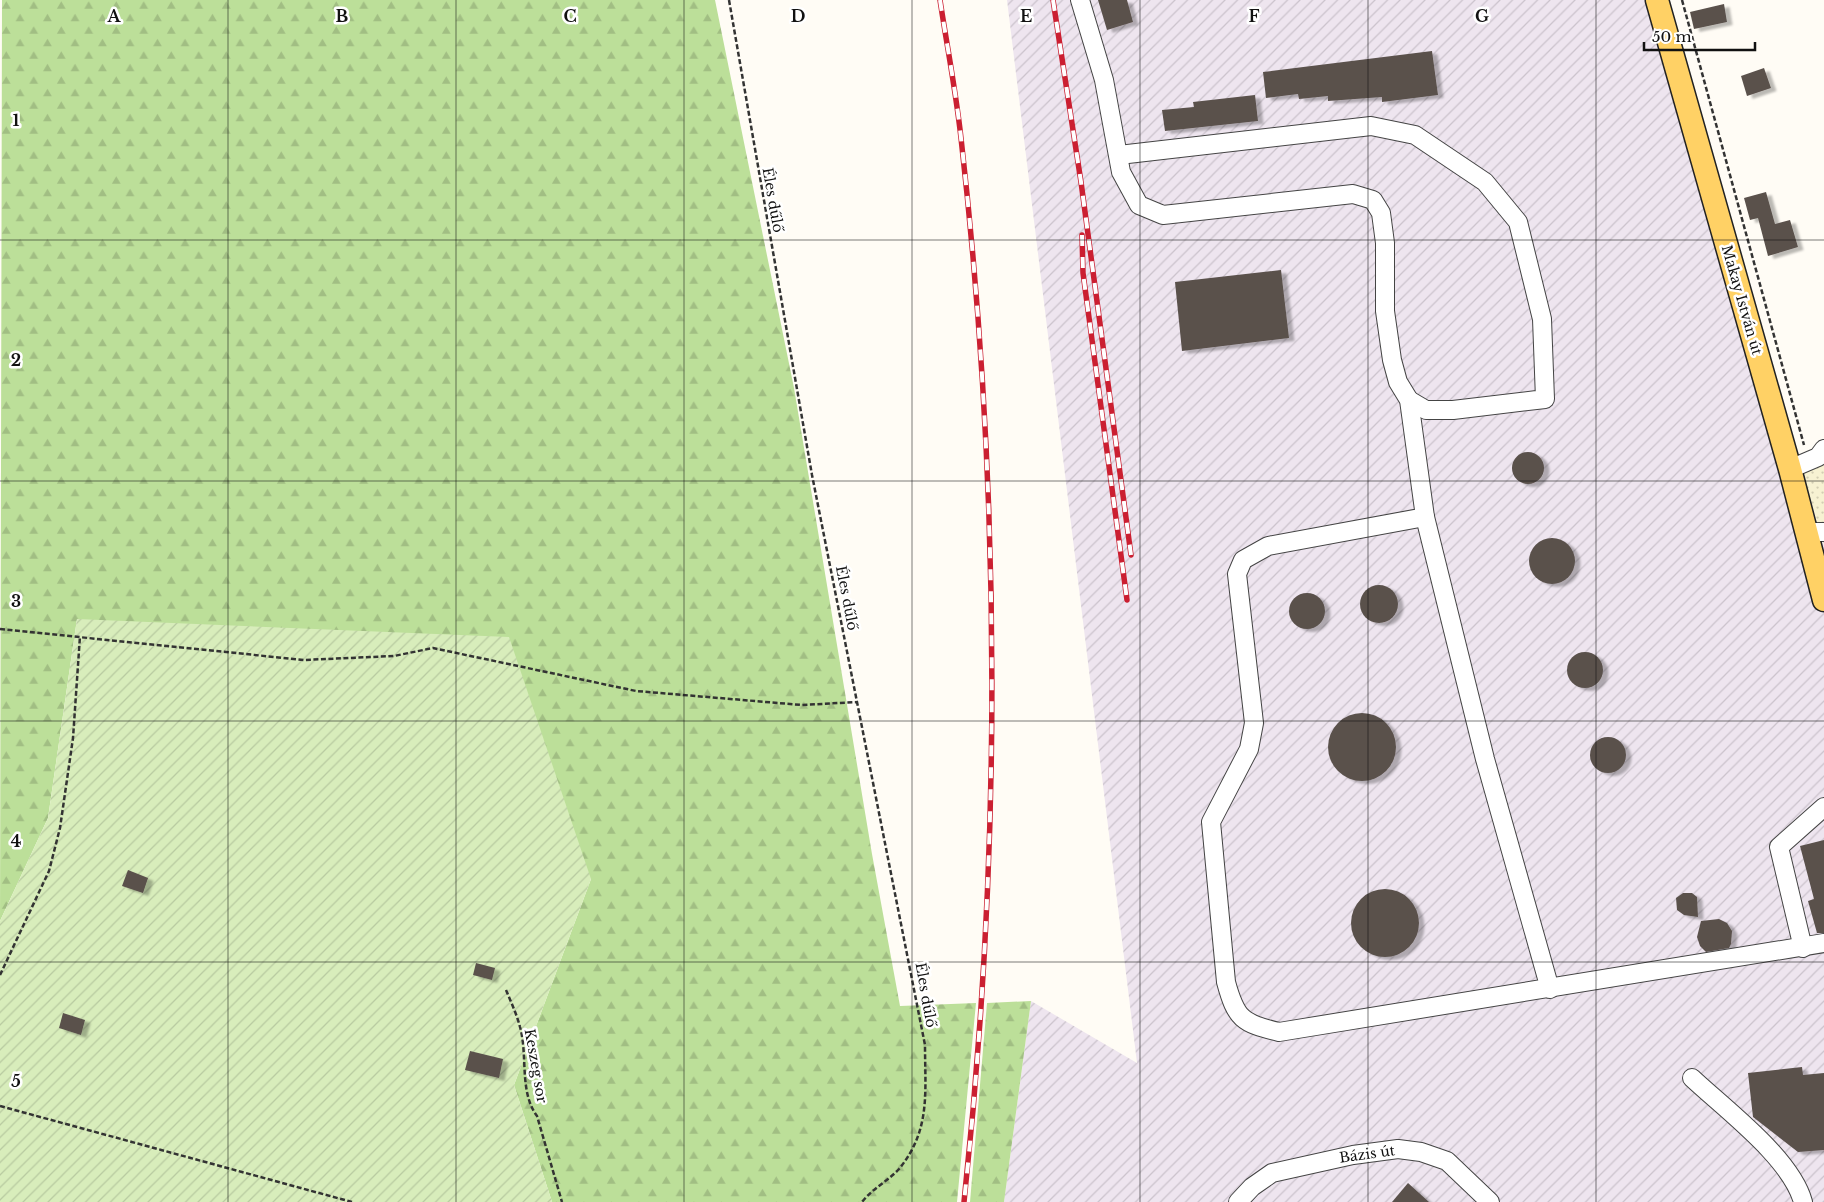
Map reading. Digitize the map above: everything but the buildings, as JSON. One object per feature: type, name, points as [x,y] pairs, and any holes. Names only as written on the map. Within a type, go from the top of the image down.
[{"type":"main road","name":"Makay István út","points":[[1657,0],[1800,465],[1815,532],[1824,600]]},
{"type":"street","points":[[1080,0],[1104,80],[1122,172],[1139,205],[1163,215],[1354,194],[1373,200],[1381,212],[1385,243],[1385,311],[1392,360],[1398,382],[1409,400],[1425,517],[1485,759],[1550,989]]},
{"type":"street","points":[[1119,155],[1371,126],[1415,135],[1485,182],[1518,222],[1542,319],[1545,399],[1444,410],[1426,410],[1409,400]]},
{"type":"street","points":[[1800,465],[1818,457],[1824,449]]},
{"type":"street","points":[[1425,517],[1268,546],[1243,560],[1237,574],[1254,723],[1249,749],[1211,822],[1228,990],[1232,1006],[1251,1025],[1279,1032],[1824,944]]},
{"type":"street","points":[[1803,948],[1779,847],[1824,807]]},
{"type":"street","points":[[1692,1078],[1783,1163],[1800,1192],[1803,1202]]},
{"type":"street","name":"Bázis út","points":[[1238,1202],[1252,1187],[1272,1173],[1353,1154],[1398,1148],[1421,1152],[1447,1161],[1490,1202]]},
{"type":"path","name":"Éles dűlő","points":[[729,0],[811,465],[925,1045],[924,1118],[913,1149],[897,1170],[878,1184],[863,1200]]},
{"type":"path","points":[[1682,0],[1800,465]]},
{"type":"path","points":[[0,629],[304,660],[394,656],[433,648],[636,691],[802,705],[858,702]]},
{"type":"path","points":[[0,975],[49,870],[60,828],[73,738],[80,636]]},
{"type":"path","name":"Keszeg sor","points":[[506,990],[521,1028],[525,1077],[532,1109],[537,1116],[562,1202]]},
{"type":"path","points":[[0,1106],[352,1202]]},
{"type":"shaded area","points":[[1007,0],[1646,0],[1800,465],[1824,545],[1824,1202],[1004,1202],[1031,1001],[1137,1063]]},
{"type":"shaded area","points":[[1824,455],[1824,545],[1800,465]]},
{"type":"green space","points":[[2,0],[715,0],[794,388],[872,854],[900,1006],[976,1003],[957,1202],[552,1202],[514,1085],[591,879],[77,619],[48,818],[0,921]]},
{"type":"green space","points":[[77,619],[509,637],[591,879],[514,1085],[552,1202],[0,1202],[0,921],[48,818]]},
{"type":"green space","points":[[1031,1001],[1004,1202],[970,1202],[987,1003]]},
{"type":"railway","points":[[940,0],[959,121],[974,271],[984,404],[990,537],[992,670],[985,936],[964,1202]]},
{"type":"railway","points":[[1053,0],[1081,182],[1131,555]]},
{"type":"railway","points":[[1082,235],[1083,273],[1127,600]]}]
